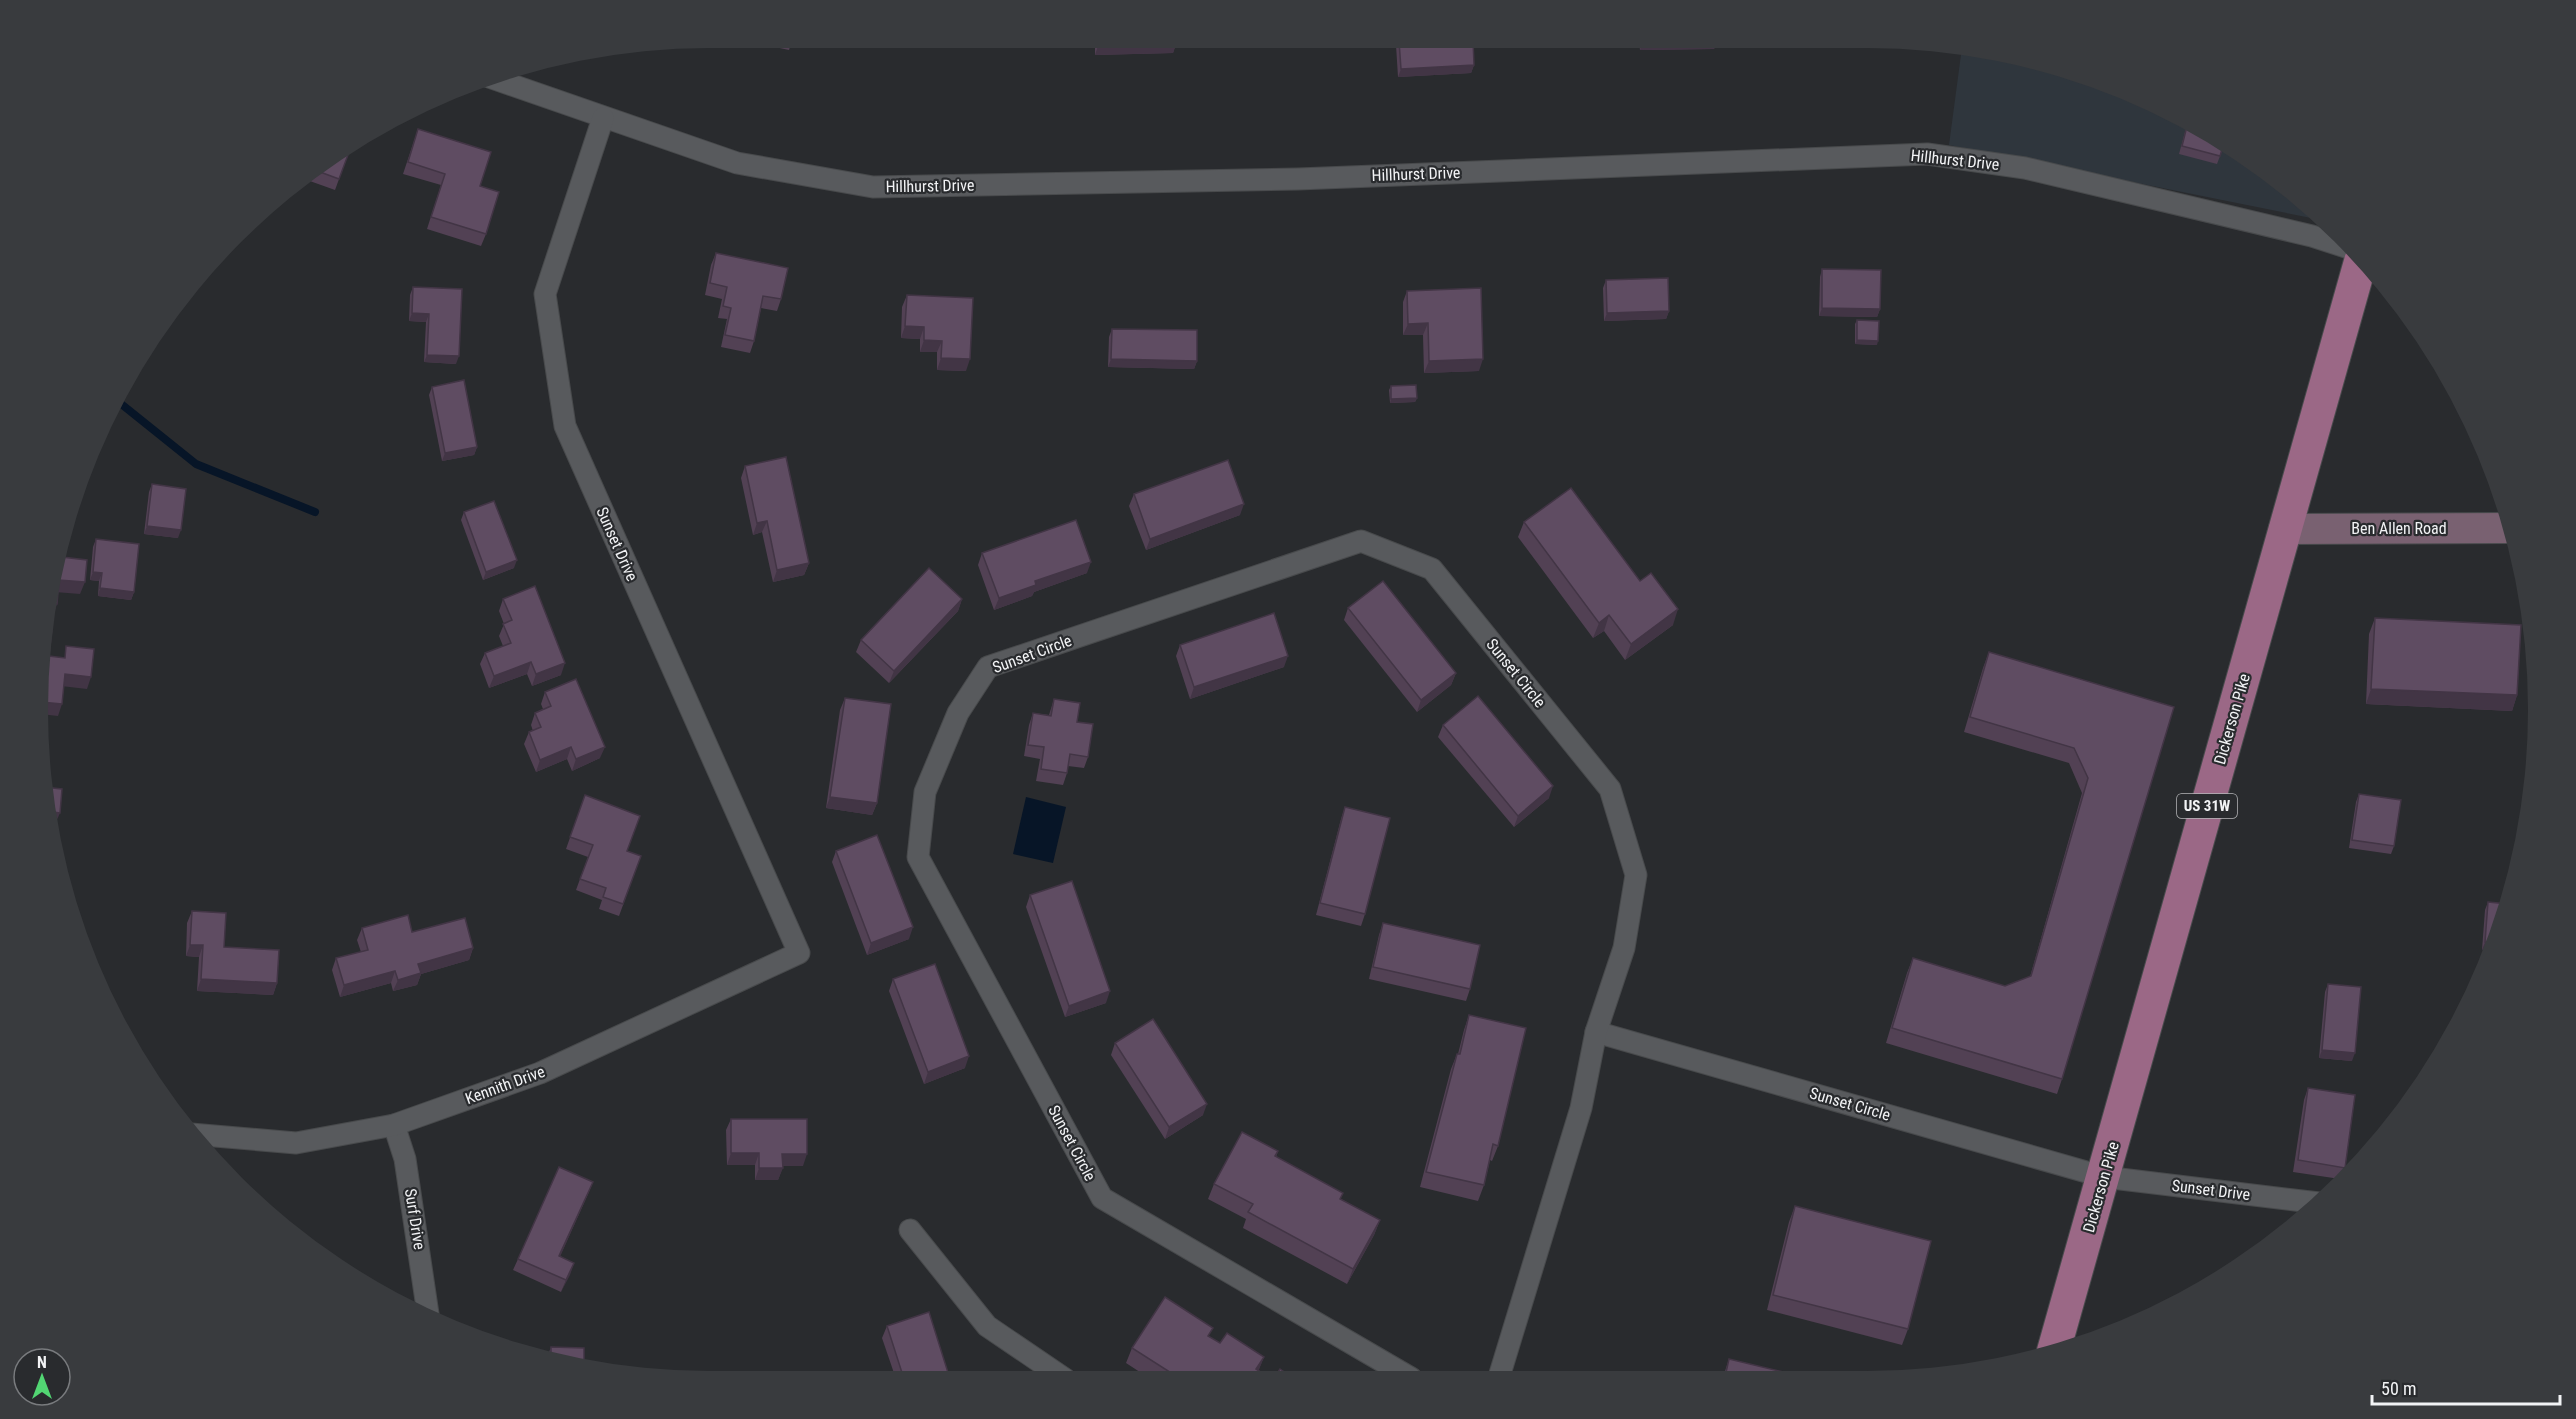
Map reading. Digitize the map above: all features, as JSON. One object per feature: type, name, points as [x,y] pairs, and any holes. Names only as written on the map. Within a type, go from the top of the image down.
[{"type":"main road","name":"Dickerson Pike","points":[[2056,1343],[2359,268]]},
{"type":"street","name":"Hillhurst Drive","points":[[502,82],[737,163],[873,188],[1309,178],[1927,154],[2041,172],[2312,236],[2336,244]]},
{"type":"street","name":"Sunset Drive","points":[[603,118],[545,294],[565,426],[799,953]]},
{"type":"street","name":"Ben Allen Road","points":[[2284,529],[2502,528]]},
{"type":"street","name":"Sunset Circle","points":[[1399,1371],[1102,1198],[918,856],[925,792],[958,713],[987,667],[1361,541],[1432,569],[1610,789],[1636,875],[1624,948],[1596,1032],[1581,1108],[1501,1371]]},
{"type":"street","name":"Kennith Drive","points":[[203,1135],[296,1143],[394,1125],[540,1073],[799,953]]},
{"type":"street","name":"Sunset Circle","points":[[1596,1032],[2104,1177]]},
{"type":"street","name":"Surf Drive","points":[[394,1125],[405,1159],[427,1308]]},
{"type":"street","name":"Sunset Drive","points":[[2104,1177],[2308,1202]]},
{"type":"street","points":[[910,1230],[987,1326],[1053,1371]]},
{"type":"shaded area","points":[[1961,55],[1996,61],[2079,83],[2159,116],[2234,159],[2309,218],[1949,145]]},
{"type":"water","points":[[1026,797],[1066,807],[1053,863],[1013,854]]},
{"type":"building","points":[[1400,48],[1473,48],[1474,65],[1401,69]]},
{"type":"building","points":[[418,129],[491,152],[480,186],[499,192],[486,234],[431,217],[445,174],[408,162]]},
{"type":"building","points":[[2186,131],[2221,151],[2220,156],[2182,146]]},
{"type":"building","points":[[348,156],[339,179],[323,173]]},
{"type":"building","points":[[716,253],[788,268],[781,299],[763,296],[754,341],[725,335],[731,308],[723,306],[727,287],[710,283]]},
{"type":"building","points":[[1822,269],[1881,270],[1880,309],[1822,308]]},
{"type":"building","points":[[1668,278],[1669,311],[1607,313],[1606,280]]},
{"type":"building","points":[[413,287],[462,289],[459,356],[427,355],[429,314],[412,313]]},
{"type":"building","points":[[1481,288],[1483,359],[1429,361],[1428,323],[1408,324],[1407,291]]},
{"type":"building","points":[[907,295],[973,298],[970,359],[941,358],[942,341],[924,340],[924,327],[905,326]]},
{"type":"building","points":[[1857,320],[1879,321],[1878,341],[1857,340]]},
{"type":"building","points":[[1112,329],[1197,330],[1197,361],[1111,359]]},
{"type":"building","points":[[464,380],[477,447],[445,453],[432,387]]},
{"type":"building","points":[[1416,385],[1417,398],[1391,399],[1391,386]]},
{"type":"building","points":[[786,457],[809,563],[777,570],[767,521],[757,523],[745,466]]},
{"type":"building","points":[[1228,460],[1244,504],[1150,539],[1134,494]]},
{"type":"building","points":[[152,484],[186,489],[181,530],[147,526]]},
{"type":"building","points":[[1571,488],[1640,581],[1651,573],[1678,609],[1631,644],[1609,615],[1599,623],[1524,522]]},
{"type":"building","points":[[494,501],[517,560],[486,572],[464,512]]},
{"type":"building","points":[[1076,520],[1091,562],[1035,581],[1036,585],[999,598],[982,553]]},
{"type":"building","points":[[96,539],[139,544],[134,592],[100,588],[102,573],[93,572]]},
{"type":"building","points":[[66,558],[87,560],[85,582],[61,580]]},
{"type":"building","points":[[929,568],[962,599],[894,671],[861,640]]},
{"type":"building","points":[[1383,581],[1456,673],[1421,700],[1348,608]]},
{"type":"building","points":[[535,586],[565,663],[536,674],[531,662],[494,676],[485,653],[511,643],[503,624],[512,620],[503,599]]},
{"type":"building","points":[[1274,613],[1288,656],[1194,687],[1180,645]]},
{"type":"building","points":[[2375,618],[2521,625],[2517,695],[2371,689]]},
{"type":"building","points":[[66,646],[94,649],[91,677],[65,674],[62,704],[48,703],[50,656],[65,658]]},
{"type":"building","points":[[1989,652],[2174,707],[2062,1079],[1892,1028],[1913,958],[2005,986],[2031,976],[2088,778],[2074,748],[1970,717]]},
{"type":"building","points":[[576,679],[605,747],[576,759],[571,747],[540,760],[529,732],[541,727],[535,713],[551,706],[545,692]]},
{"type":"building","points":[[1478,696],[1553,786],[1518,816],[1443,725]]},
{"type":"building","points":[[845,698],[891,704],[877,803],[830,797]]},
{"type":"building","points":[[1054,699],[1080,703],[1077,722],[1093,724],[1088,757],[1070,754],[1067,773],[1041,769],[1044,747],[1028,745],[1033,713],[1051,716]]},
{"type":"building","points":[[53,788],[62,789],[60,813],[57,812]]},
{"type":"building","points":[[2359,794],[2401,800],[2394,846],[2352,840]]},
{"type":"building","points":[[585,795],[640,816],[627,851],[641,856],[623,904],[603,897],[606,888],[580,879],[593,845],[570,837]]},
{"type":"building","points":[[1345,807],[1390,818],[1365,914],[1320,903]]},
{"type":"building","points":[[877,835],[913,927],[871,943],[836,851]]},
{"type":"building","points":[[1072,881],[1110,991],[1069,1006],[1030,895]]},
{"type":"building","points":[[2488,902],[2499,903],[2493,922],[2485,942]]},
{"type":"building","points":[[192,911],[226,913],[224,947],[279,950],[277,983],[201,979],[203,945],[190,945]]},
{"type":"building","points":[[408,915],[412,932],[465,918],[473,948],[418,964],[421,973],[398,980],[395,971],[344,985],[336,958],[368,950],[362,928]]},
{"type":"building","points":[[1383,923],[1480,945],[1470,989],[1373,967]]},
{"type":"building","points":[[935,964],[969,1056],[928,1072],[893,979]]},
{"type":"building","points":[[2328,984],[2361,987],[2355,1053],[2322,1050]]},
{"type":"building","points":[[1469,1015],[1526,1028],[1498,1146],[1493,1144],[1484,1185],[1426,1172]]},
{"type":"building","points":[[1153,1019],[1207,1104],[1169,1127],[1115,1043]]},
{"type":"building","points":[[2308,1088],[2355,1095],[2345,1165],[2343,1168],[2298,1160]]},
{"type":"building","points":[[731,1119],[807,1119],[807,1154],[782,1154],[783,1168],[759,1168],[759,1153],[731,1153]]},
{"type":"building","points":[[1242,1132],[1278,1151],[1275,1156],[1343,1193],[1340,1199],[1380,1220],[1353,1269],[1248,1212],[1253,1204],[1214,1184]]},
{"type":"building","points":[[559,1167],[593,1182],[559,1256],[574,1263],[566,1280],[518,1259]]},
{"type":"building","points":[[1795,1206],[1931,1241],[1908,1329],[1773,1295]]},
{"type":"building","points":[[1165,1297],[1213,1328],[1208,1336],[1220,1343],[1227,1333],[1264,1357],[1256,1369],[1259,1371],[1168,1371],[1132,1348]]},
{"type":"building","points":[[929,1312],[947,1371],[901,1371],[887,1326]]},
{"type":"building","points":[[551,1347],[584,1348],[584,1359],[580,1358],[551,1351]]},
{"type":"building","points":[[1729,1359],[1779,1371],[1726,1371]]},
{"type":"waterway","points":[[123,405],[196,464],[315,512]]}]
